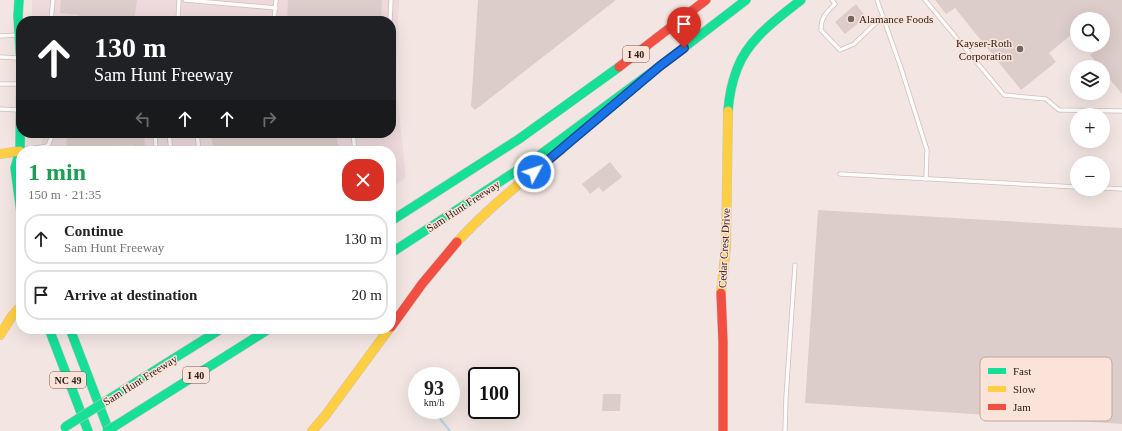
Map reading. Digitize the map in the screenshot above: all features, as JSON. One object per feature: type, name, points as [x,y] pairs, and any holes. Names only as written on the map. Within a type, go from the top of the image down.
[{"type":"main road","points":[[19,0],[20,16]]},
{"type":"main road","name":"I 40","points":[[396,218],[467,173],[565,106],[623,64],[706,0]]},
{"type":"main road","name":"Sam Hunt Freeway","points":[[396,249],[533,160],[746,0]]},
{"type":"main road","name":"Cedar Crest Drive","points":[[723,431],[723,342],[721,288],[726,247],[728,110],[730,94],[738,67],[750,46],[778,19],[802,0]]},
{"type":"main road","points":[[396,320],[446,254],[481,217],[660,66]]},
{"type":"main road","points":[[0,154],[16,152]]},
{"type":"main road","points":[[16,165],[16,175]]},
{"type":"main road","points":[[396,209],[467,173]]},
{"type":"main road","points":[[0,335],[16,312]]},
{"type":"main road","name":"NC 49","points":[[51,334],[88,431]]},
{"type":"main road","name":"NC 49","points":[[72,334],[108,431]]},
{"type":"main road","name":"Sam Hunt Freeway","points":[[61,429],[214,334]]},
{"type":"main road","name":"I 40","points":[[108,431],[261,334]]},
{"type":"main road","points":[[312,431],[325,416],[386,334]]},
{"type":"lane","points":[[51,16],[53,0]]},
{"type":"lane","points":[[178,16],[179,0]]},
{"type":"lane","points":[[185,0],[276,8]]},
{"type":"lane","points":[[275,16],[276,0]]},
{"type":"lane","points":[[390,16],[391,0]]},
{"type":"lane","points":[[832,0],[835,4],[824,16],[821,22],[821,30],[840,50],[854,44],[883,16]]},
{"type":"lane","points":[[877,0],[901,68],[927,150],[926,178]]},
{"type":"lane","points":[[925,0],[1004,95],[1046,100],[1059,110],[1122,111]]},
{"type":"lane","points":[[0,36],[16,35]]},
{"type":"lane","points":[[0,58],[16,58]]},
{"type":"lane","points":[[0,84],[16,84]]},
{"type":"lane","points":[[0,109],[16,114]]},
{"type":"lane","points":[[48,146],[51,138]]},
{"type":"lane","points":[[840,174],[1070,187]]},
{"type":"lane","points":[[1110,189],[1122,190]]},
{"type":"lane","points":[[785,431],[795,265]]},
{"type":"shaded area","points":[[32,0],[399,0],[396,83],[396,16],[32,16]]},
{"type":"shaded area","points":[[396,83],[406,178],[396,185],[396,146],[42,146],[42,138],[396,138]]},
{"type":"building","points":[[61,0],[137,0],[135,16],[78,16],[60,13]]},
{"type":"building","points":[[288,0],[382,0],[381,16],[287,16]]},
{"type":"building","points":[[478,0],[616,0],[475,110],[471,106]]},
{"type":"building","name":"Kayser-Roth Corporation","points":[[935,0],[1122,0],[1122,94],[1110,79],[1110,60],[1094,60],[1090,55],[1094,52],[1110,52],[1110,12],[1070,12],[1070,36],[1049,53],[1056,62],[1021,90],[955,8],[946,14]]},
{"type":"building","name":"Alamance Foods","points":[[856,4],[866,17],[845,34],[835,22]]},
{"type":"building","points":[[66,138],[144,138],[145,146],[134,145],[67,146]]},
{"type":"building","points":[[211,138],[337,138],[338,146],[213,146]]},
{"type":"building","points":[[610,162],[622,177],[603,192],[599,187],[590,194],[582,184]]},
{"type":"building","points":[[818,210],[1122,228],[1122,424],[1077,421],[1112,421],[1112,357],[980,357],[980,415],[805,403]]},
{"type":"building","points":[[603,394],[621,394],[620,411],[602,411]]},
{"type":"waterway","points":[[441,419],[450,431]]},
{"type":"traffic: fast","points":[[18,16],[19,0]]},
{"type":"traffic: fast","points":[[396,250],[533,160],[746,0]]},
{"type":"traffic: fast","points":[[728,111],[735,74],[748,48],[764,30],[801,0]]},
{"type":"traffic: fast","points":[[396,218],[519,139],[619,67]]},
{"type":"traffic: fast","points":[[20,138],[20,146]]},
{"type":"traffic: fast","points":[[16,165],[16,175]]},
{"type":"traffic: fast","points":[[51,334],[88,431]]},
{"type":"traffic: fast","points":[[72,334],[109,431]]},
{"type":"traffic: fast","points":[[114,396],[213,334]]},
{"type":"traffic: fast","points":[[123,421],[261,334]]},
{"type":"traffic: fast","points":[[65,427],[114,396]]},
{"type":"traffic: fast","points":[[107,431],[123,421]]},
{"type":"traffic: slow","points":[[721,293],[726,247],[728,111]]},
{"type":"traffic: slow","points":[[457,242],[495,205],[562,149]]},
{"type":"traffic: slow","points":[[0,154],[16,152]]},
{"type":"traffic: slow","points":[[0,335],[16,312]]},
{"type":"traffic: slow","points":[[312,431],[325,416],[385,334]]},
{"type":"traffic: jam","points":[[619,67],[706,0]]},
{"type":"traffic: jam","points":[[396,320],[422,284],[457,242]]},
{"type":"traffic: jam","points":[[721,293],[723,342],[723,431]]},
{"type":"place","name":"Alamance Foods","points":[[851,19]]},
{"type":"place","name":"Kayser-Roth Corporation","points":[[1020,49]]},
{"type":"route","points":[[534,172],[660,66],[684,48]]}]
